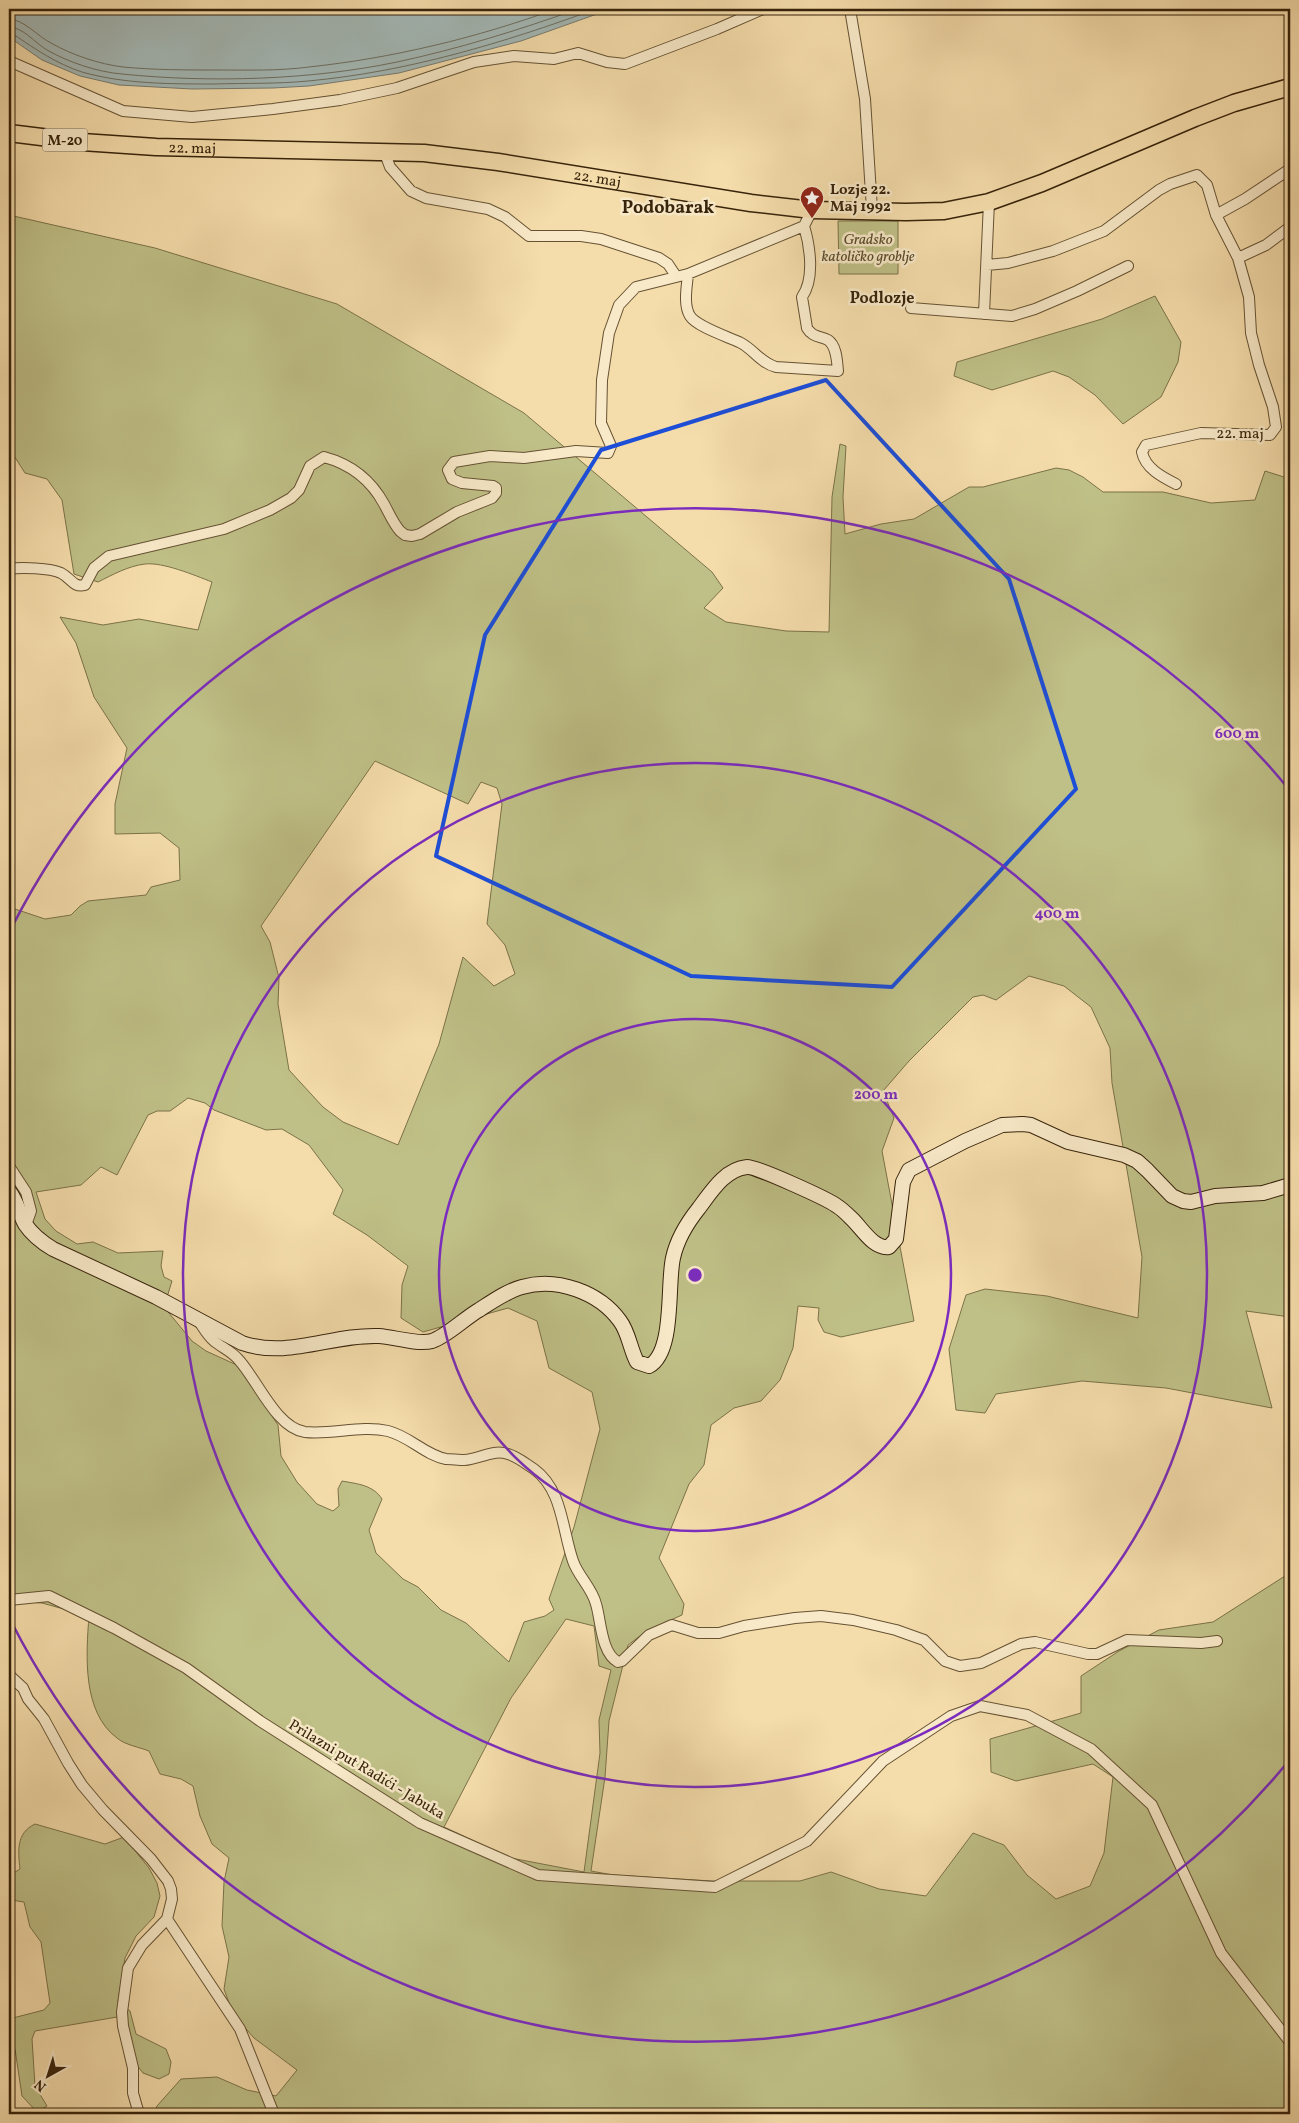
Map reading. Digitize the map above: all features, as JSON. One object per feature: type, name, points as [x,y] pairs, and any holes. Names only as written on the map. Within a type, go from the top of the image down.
[{"type":"main road","name":"22. maj","points":[[9,133],[121,145],[424,152],[498,162],[751,203],[812,210],[944,211],[989,202],[1042,183],[1234,103],[1290,87]]},
{"type":"main road","points":[[9,1191],[26,1226],[44,1243],[156,1297],[242,1343],[265,1349],[289,1349],[353,1336],[380,1336],[427,1342],[439,1338],[505,1294],[539,1283],[561,1285],[587,1293],[610,1308],[622,1322],[638,1362],[649,1366],[658,1358],[665,1341],[673,1257],[684,1227],[723,1178],[734,1171],[747,1167],[755,1168],[822,1197],[838,1206],[875,1243],[884,1248],[889,1247],[896,1239],[902,1182],[909,1170],[965,1141],[1002,1125],[1031,1125],[1068,1142],[1124,1155],[1137,1161],[1172,1196],[1182,1201],[1191,1202],[1215,1196],[1263,1193],[1290,1185]]},
{"type":"street","points":[[9,60],[122,111],[192,117],[340,100],[397,88],[474,62],[514,56],[554,59],[578,54],[607,62],[625,64],[717,29],[763,9]]},
{"type":"street","points":[[850,9],[865,100],[872,210]]},
{"type":"street","points":[[384,151],[390,167],[411,190],[426,198],[488,209],[506,217],[529,236],[581,236],[601,239],[659,258],[668,264],[676,276]]},
{"type":"street","points":[[1216,215],[1290,169]]},
{"type":"street","name":"22. maj","points":[[987,265],[1008,263],[1052,251],[1104,231],[1170,184],[1197,175],[1202,178],[1207,185],[1216,215],[1238,258],[1249,297],[1251,332],[1258,365],[1273,407],[1276,427],[1270,434],[1201,433],[1146,445],[1142,452],[1147,465],[1176,484]]},
{"type":"street","points":[[984,314],[989,202]]},
{"type":"street","points":[[688,274],[689,315],[698,323],[742,344],[767,364],[776,367],[838,371],[835,351],[829,341],[809,333],[807,328],[802,297],[809,282],[808,242],[804,226],[812,210]]},
{"type":"street","points":[[9,569],[18,568],[62,574],[74,584],[79,586],[85,585],[94,568],[109,556],[224,529],[270,510],[292,498],[299,490],[310,466],[324,458],[346,465],[360,475],[376,491],[400,531],[405,535],[412,536],[420,534],[457,512],[492,498],[496,493],[496,488],[493,486],[462,483],[452,479],[448,470],[454,462],[490,456],[524,458],[576,451],[608,453],[611,446],[601,423],[606,349],[609,333],[619,305],[636,287],[688,274],[804,226]]},
{"type":"street","points":[[1238,258],[1266,245],[1290,227]]},
{"type":"street","points":[[912,308],[1012,316],[1035,309],[1077,291],[1128,266]]},
{"type":"street","points":[[9,1166],[26,1192],[31,1211],[26,1226]]},
{"type":"street","points":[[197,1319],[214,1341],[238,1359],[278,1415],[290,1427],[305,1432],[388,1431],[406,1438],[434,1456],[445,1458],[465,1460],[493,1452],[508,1453],[541,1474],[551,1487],[573,1562],[596,1603],[600,1628],[608,1651],[614,1660],[618,1662],[622,1661],[649,1635],[672,1625],[698,1634],[720,1633],[744,1626],[821,1616],[853,1620],[906,1633],[924,1640],[945,1661],[960,1666],[981,1663],[1021,1644],[1035,1642],[1088,1654],[1097,1654],[1127,1640],[1201,1643],[1217,1641]]},
{"type":"street","name":"Prilazni put Radići - Jabuka","points":[[9,1600],[49,1596],[114,1628],[186,1668],[260,1721],[420,1823],[538,1874],[715,1887],[807,1840],[882,1761],[951,1716],[980,1706],[1027,1715],[1091,1748],[1152,1805],[1221,1954],[1290,2042]]},
{"type":"street","points":[[9,1675],[16,1679],[28,1699],[44,1719],[68,1764],[82,1784],[103,1810],[151,1859],[168,1881],[172,1899],[167,1919],[142,1945],[128,1968],[122,2012],[122,2026],[133,2068],[133,2093],[139,2114]]},
{"type":"street","points":[[167,1919],[240,2029],[274,2114]]},
{"type":"highlighted area","points":[[826,380],[1009,579],[1076,789],[892,987],[691,976],[436,856],[485,635],[601,450]]},
{"type":"green space","points":[[9,215],[155,248],[337,304],[524,413],[712,572],[723,588],[704,608],[726,622],[786,631],[829,632],[832,497],[840,444],[846,446],[843,497],[845,534],[881,524],[914,519],[969,487],[983,487],[1056,468],[1069,470],[1083,477],[1103,492],[1163,492],[1211,503],[1255,500],[1265,471],[1287,478],[1290,507],[1290,1317],[1246,1311],[1272,1408],[1166,1388],[1082,1381],[996,1394],[985,1413],[956,1410],[949,1349],[966,1295],[985,1289],[1047,1296],[1138,1318],[1142,1257],[1112,1083],[1110,1048],[1091,1007],[1064,986],[1029,976],[996,1000],[983,995],[973,997],[909,1061],[883,1091],[894,1118],[882,1151],[914,1321],[841,1337],[824,1332],[818,1320],[819,1308],[798,1306],[793,1348],[780,1380],[761,1401],[734,1408],[711,1425],[704,1465],[689,1484],[659,1558],[684,1604],[682,1615],[648,1630],[628,1645],[609,1721],[605,1777],[591,1871],[613,1875],[712,1881],[800,1881],[831,1872],[879,1889],[926,1896],[973,1833],[1004,1845],[1027,1875],[1056,1899],[1090,1886],[1104,1853],[1113,1777],[1093,1764],[1016,1781],[991,1772],[990,1739],[1081,1713],[1081,1676],[1119,1651],[1159,1630],[1213,1622],[1285,1576],[1290,1567],[1290,2114],[154,2114],[157,2106],[181,2079],[217,2077],[247,2090],[276,2096],[297,2070],[254,2038],[233,2014],[224,1989],[229,1957],[222,1926],[224,1882],[229,1858],[212,1844],[200,1816],[193,1786],[181,1779],[160,1774],[149,1751],[117,1738],[106,1727],[97,1713],[92,1698],[87,1665],[89,1616],[42,1603],[9,1601],[9,907],[45,919],[71,915],[88,901],[146,895],[151,887],[180,880],[179,848],[160,833],[115,834],[115,804],[127,748],[94,697],[76,643],[60,617],[103,625],[139,619],[198,630],[212,582],[178,570],[152,564],[120,571],[98,582],[74,574],[62,500],[47,479],[25,473],[9,450]],"holes":[[[375,761],[468,804],[481,782],[497,788],[502,804],[487,924],[505,945],[515,974],[494,986],[463,957],[439,1044],[398,1145],[343,1122],[323,1107],[289,1070],[278,1004],[279,978],[270,942],[261,926]],[[188,1098],[205,1103],[214,1110],[266,1130],[282,1129],[309,1145],[343,1190],[333,1214],[367,1235],[408,1266],[402,1285],[401,1318],[423,1332],[508,1308],[537,1321],[549,1368],[592,1392],[600,1429],[574,1527],[549,1599],[554,1610],[545,1616],[524,1622],[509,1662],[466,1623],[441,1610],[418,1587],[403,1579],[376,1553],[369,1530],[382,1499],[378,1494],[365,1486],[342,1481],[338,1489],[339,1506],[333,1511],[317,1504],[297,1482],[281,1456],[278,1425],[239,1366],[206,1351],[192,1341],[164,1307],[172,1281],[164,1277],[161,1266],[163,1251],[118,1253],[93,1242],[77,1244],[56,1231],[45,1219],[36,1192],[81,1185],[101,1167],[117,1175],[148,1115],[157,1111],[170,1111]],[[566,1619],[594,1626],[599,1666],[611,1670],[599,1720],[600,1753],[584,1872],[511,1858],[444,1827],[511,1698]]]},
{"type":"green space","name":"Gradsko katoličko groblje","points":[[838,221],[898,221],[898,274],[839,274]]},
{"type":"green space","points":[[1155,296],[1181,342],[1178,362],[1161,397],[1123,424],[1095,395],[1069,377],[1053,371],[992,390],[954,376],[957,362],[1102,319]]},
{"type":"green space","points":[[35,1824],[105,1844],[124,1837],[149,1868],[157,1883],[160,1896],[154,1917],[136,1936],[125,1958],[118,2001],[130,2011],[136,2034],[166,2049],[171,2062],[169,2074],[159,2079],[143,2073],[132,2059],[123,2016],[35,2031],[32,2039],[35,2086],[47,2106],[37,2112],[22,2096],[15,2049],[9,2048],[9,2019],[44,2010],[50,2003],[41,1942],[30,1927],[24,1902],[11,1900],[9,1876],[20,1869],[19,1849],[21,1837],[24,1832]]},
{"type":"water","points":[[9,9],[611,9],[521,41],[399,73],[309,86],[192,89],[119,85],[80,76],[42,60],[9,37]]},
{"type":"place","name":"Lozje 22. Maj 1992","points":[[812,219]]},
{"type":"district","name":"Podobarak","points":[[668,207]]},
{"type":"district","name":"Podlozje","points":[[882,297]]}]
